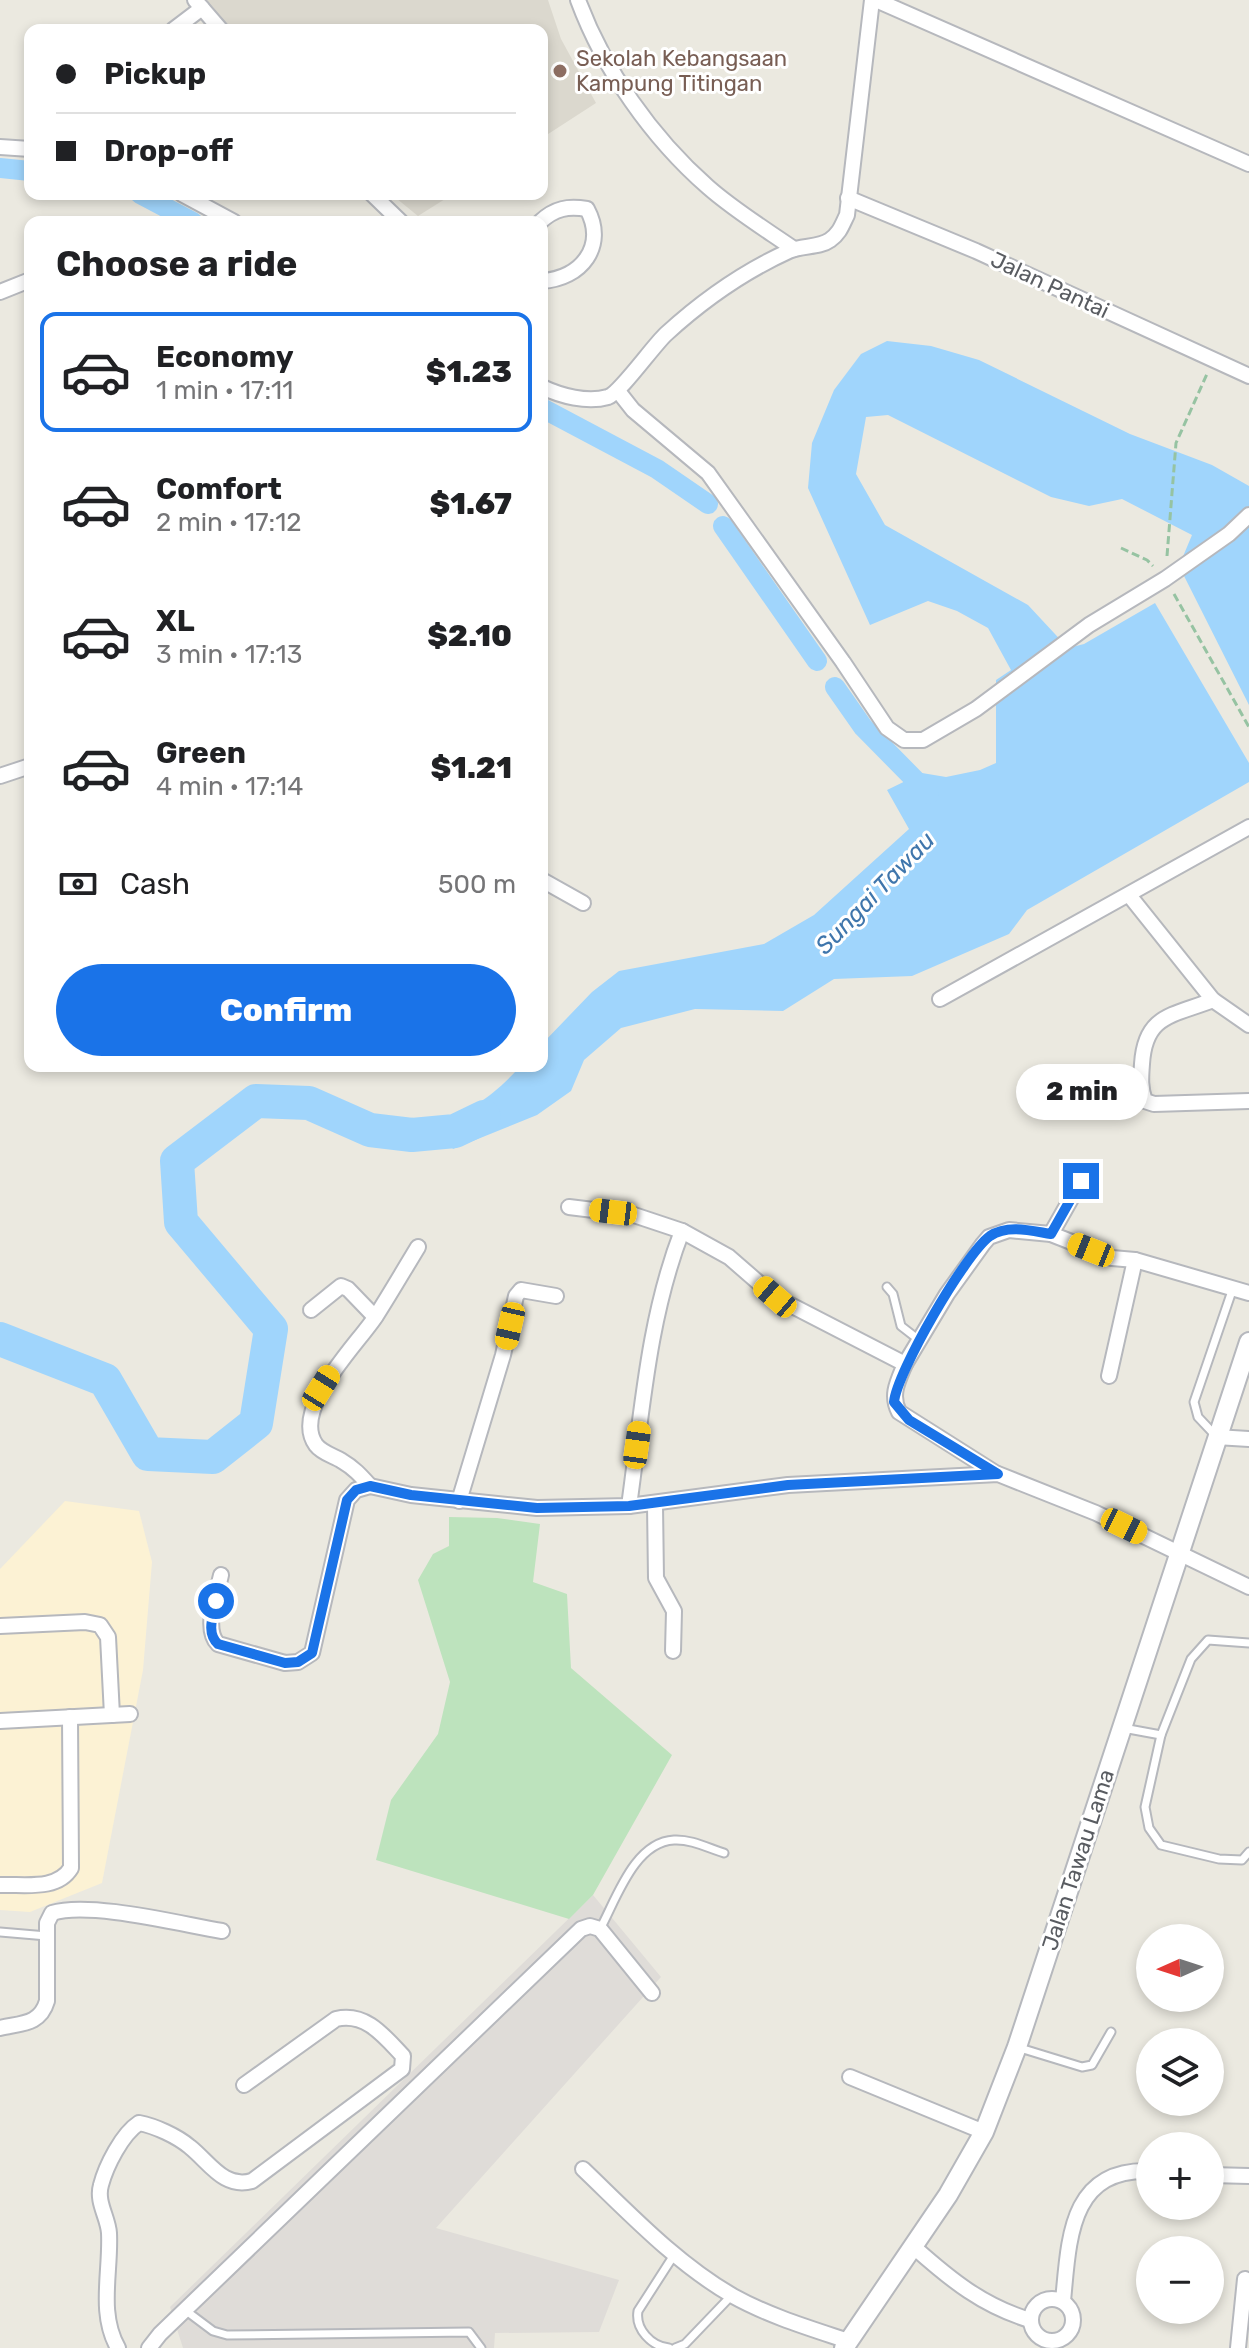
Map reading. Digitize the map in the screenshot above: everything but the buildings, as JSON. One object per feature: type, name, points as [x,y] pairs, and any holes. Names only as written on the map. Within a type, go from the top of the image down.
[{"type":"street","points":[[578,0],[623,87],[664,144],[709,188],[794,249]]},
{"type":"street","points":[[548,390],[562,397],[608,397],[618,391],[667,333],[749,271],[794,249],[827,243],[839,232],[847,215],[874,0],[1249,164]]},
{"type":"street","points":[[179,24],[199,4],[216,24]]},
{"type":"street","points":[[0,147],[24,149]]},
{"type":"street","name":"Jalan Pantai","points":[[848,198],[976,251],[1249,376]]},
{"type":"street","points":[[193,200],[223,216]]},
{"type":"street","points":[[378,200],[395,216]]},
{"type":"street","points":[[546,216],[569,207],[587,209],[596,225],[594,247],[582,263],[560,280],[548,281]]},
{"type":"street","points":[[0,292],[24,282]]},
{"type":"street","points":[[618,391],[633,410],[708,473],[887,728],[904,740],[923,740],[976,709],[1089,625],[1165,579],[1229,534],[1249,515]]},
{"type":"street","points":[[0,776],[24,768]]},
{"type":"street","points":[[940,999],[1249,827]]},
{"type":"street","points":[[548,883],[583,903]]},
{"type":"street","points":[[1129,895],[1213,1000],[1249,1025]]},
{"type":"street","points":[[1213,1000],[1157,1023],[1148,1032],[1143,1043],[1140,1090],[1145,1101],[1154,1104],[1249,1101]]},
{"type":"street","points":[[1051,1234],[1081,1181]]},
{"type":"street","points":[[569,1207],[634,1215],[682,1231],[729,1257],[775,1297],[905,1364]]},
{"type":"street","points":[[1249,1293],[1135,1260],[1112,1258],[1051,1234],[1009,1230],[989,1237],[947,1294],[905,1364],[895,1389],[894,1402],[899,1412],[998,1474],[1096,1513],[1249,1587]]},
{"type":"street","points":[[629,1506],[654,1322],[664,1276],[682,1231]]},
{"type":"street","points":[[370,1486],[357,1471],[317,1446],[311,1433],[321,1388],[375,1317],[418,1247]]},
{"type":"street","points":[[1109,1376],[1135,1260]]},
{"type":"street","points":[[311,1310],[341,1286],[348,1289],[375,1317]]},
{"type":"street","points":[[459,1501],[503,1355],[516,1296],[521,1290],[556,1296]]},
{"type":"street","name":"Jalan Tawau Lama","points":[[846,2344],[915,2248],[984,2132],[1017,2047],[1249,1342]]},
{"type":"street","points":[[1216,1437],[1249,1439]]},
{"type":"street","points":[[221,1575],[212,1638],[218,1644],[231,1648],[285,1663],[298,1662],[312,1653],[347,1500],[356,1490],[370,1486],[459,1501],[537,1508],[655,1505],[788,1485],[998,1474]]},
{"type":"street","points":[[655,1505],[656,1578],[674,1611],[673,1651]]},
{"type":"street","points":[[0,1626],[85,1622],[100,1625],[108,1637],[112,1715]]},
{"type":"street","points":[[0,1721],[130,1714]]},
{"type":"street","points":[[0,1885],[51,1883],[66,1876],[71,1868],[70,1717]]},
{"type":"street","points":[[0,2028],[34,2021],[43,2013],[47,2001],[47,1923],[52,1913],[62,1910],[104,1912],[222,1931]]},
{"type":"street","points":[[149,2348],[581,1929],[590,1926],[600,1929],[652,1993]]},
{"type":"street","points":[[118,2348],[109,2333],[109,2231],[99,2195],[101,2183],[129,2130],[139,2123],[149,2125],[188,2145],[227,2181],[240,2185],[252,2181],[347,2111],[402,2069],[405,2062],[374,2026],[348,2016],[336,2019],[244,2085]]},
{"type":"street","points":[[850,2077],[984,2132]]},
{"type":"street","points":[[583,2169],[674,2255],[732,2295],[846,2344]]},
{"type":"street","points":[[915,2248],[973,2296],[1030,2320],[1039,2338],[1059,2344],[1070,2332],[1073,2318],[1063,2301],[1073,2220],[1084,2200],[1103,2181],[1121,2172],[1136,2171]]},
{"type":"street","points":[[1224,2175],[1249,2176]]},
{"type":"street","points":[[1238,2348],[1245,2279]]},
{"type":"street","points":[[1030,2320],[1035,2306],[1041,2301],[1048,2298],[1063,2301]]},
{"type":"lane","points":[[887,1287],[893,1294],[901,1326],[919,1340]]},
{"type":"lane","points":[[1216,1437],[1198,1417],[1194,1402],[1233,1288]]},
{"type":"lane","points":[[1249,1643],[1208,1640],[1191,1659],[1161,1735],[1145,1807],[1149,1828],[1161,1845],[1219,1859],[1242,1860],[1249,1852]]},
{"type":"lane","points":[[1121,1728],[1161,1735]]},
{"type":"lane","points":[[600,1929],[639,1859],[654,1847],[673,1840],[693,1842],[724,1853]]},
{"type":"lane","points":[[0,1932],[47,1936]]},
{"type":"lane","points":[[1017,2047],[1082,2067],[1092,2065],[1111,2032]]},
{"type":"lane","points":[[669,2348],[661,2347],[640,2331],[636,2321],[638,2311],[674,2255]]},
{"type":"lane","points":[[675,2348],[685,2344],[732,2295]]},
{"type":"lane","points":[[185,2310],[213,2331],[227,2335],[469,2332],[476,2337],[481,2348]]},
{"type":"path","points":[[1168,547],[1176,443],[1213,360]]},
{"type":"path","points":[[1121,548],[1147,560],[1165,579],[1249,727]]},
{"type":"shaded area","name":"Sekolah Kebangsaan Kampung Titingan","points":[[205,0],[548,0],[561,39],[596,103],[548,134],[548,24],[227,24]]},
{"type":"shaded area","points":[[398,200],[443,200],[418,216]]},
{"type":"shaded area","points":[[65,1501],[139,1511],[152,1562],[143,1670],[102,1883],[30,1912],[0,1910],[0,1569]]},
{"type":"shaded area","points":[[593,1895],[661,1977],[436,2228],[619,2280],[599,2332],[495,2333],[494,2348],[183,2348],[170,2307]]},
{"type":"green space","points":[[449,1517],[497,1518],[540,1524],[533,1582],[567,1594],[571,1668],[672,1755],[593,1895],[569,1919],[376,1860],[391,1800],[438,1734],[450,1682],[418,1580],[433,1554],[449,1546]]},
{"type":"water","points":[[887,341],[931,346],[979,360],[1130,434],[1212,465],[1249,486],[1249,705],[1179,566],[1192,535],[1122,499],[1089,506],[1051,497],[888,415],[866,417],[856,474],[885,525],[1028,605],[1068,648],[1084,644],[1155,603],[1249,763],[1249,782],[1027,910],[1009,934],[912,976],[834,979],[783,1011],[695,1009],[621,1028],[584,1060],[571,1091],[537,1115],[453,1149],[433,1120],[482,1101],[515,1072],[548,1072],[548,1038],[592,992],[619,971],[764,944],[814,915],[909,829],[887,790],[922,773],[946,777],[980,770],[996,763],[996,680],[1011,670],[988,628],[957,611],[928,601],[870,625],[808,488],[812,443],[834,390],[861,354]]},
{"type":"waterway","points":[[0,168],[24,170]]},
{"type":"waterway","points":[[151,200],[182,216]]},
{"type":"waterway","points":[[548,411],[657,469],[708,504]]},
{"type":"waterway","points":[[723,526],[817,661]]},
{"type":"waterway","points":[[835,687],[863,727],[929,794]]},
{"type":"waterway","name":"Sungai Tawau","points":[[0,1339],[105,1380],[148,1454],[213,1457],[256,1423],[271,1329],[181,1222],[177,1161],[256,1101],[309,1103],[370,1130],[412,1135],[455,1131],[484,1117]]},
{"type":"place","name":"Sekolah Kebangsaan Kampung Titingan","points":[[560,71]]},
{"type":"route","points":[[216,1601],[211,1628],[212,1638],[218,1644],[285,1663],[298,1662],[312,1653],[324,1588],[347,1500],[356,1490],[370,1486],[411,1495],[537,1508],[655,1505],[788,1485],[998,1474],[899,1412],[894,1402],[895,1389],[905,1364],[947,1294],[989,1237],[1009,1230],[1051,1234],[1081,1181]]}]
